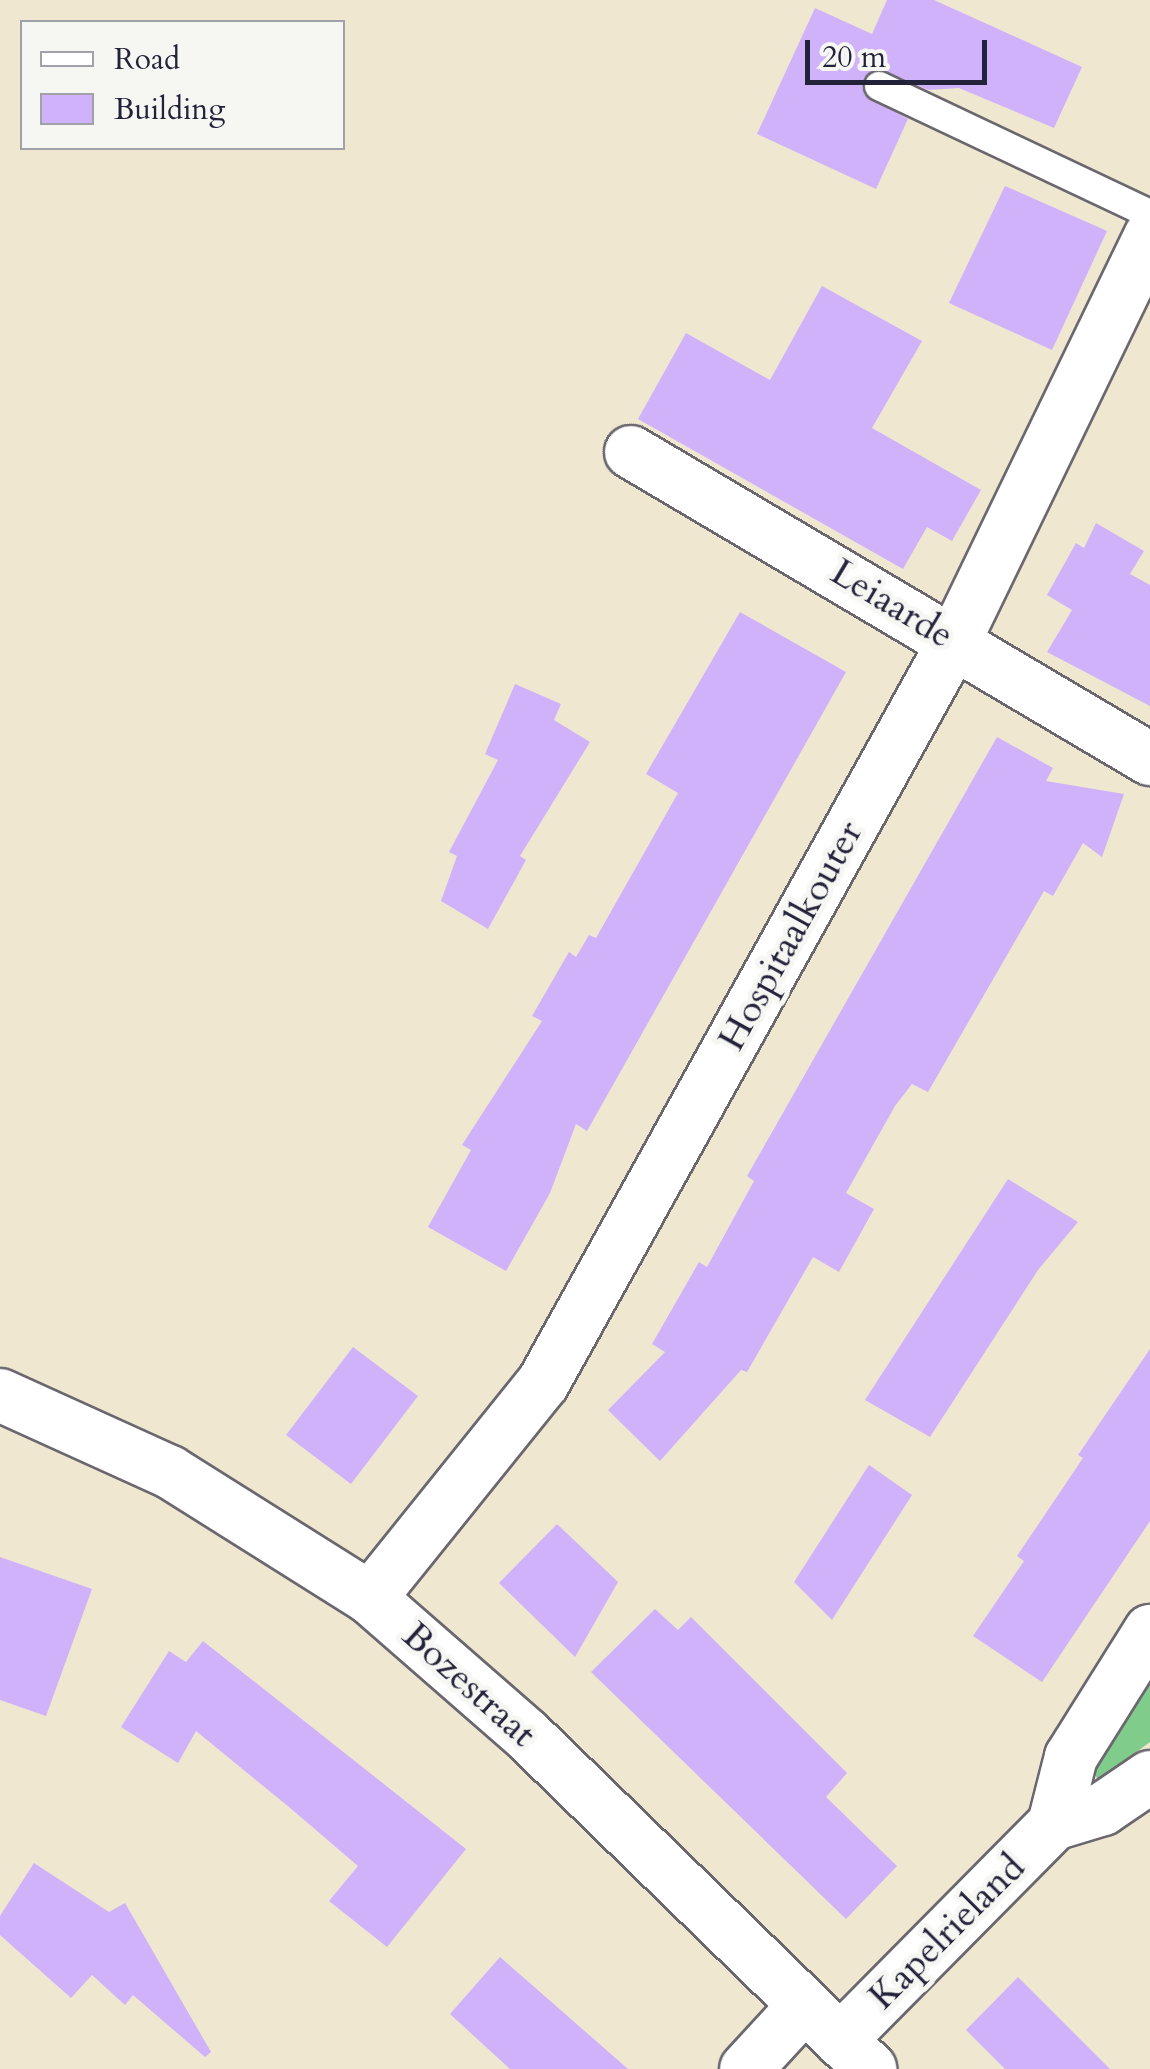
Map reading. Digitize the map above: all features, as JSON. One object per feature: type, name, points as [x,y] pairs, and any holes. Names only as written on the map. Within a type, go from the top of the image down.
[{"type":"street","name":"Hospitaalkouter","points":[[370,1598],[542,1384],[954,640],[1150,236]]},
{"type":"street","name":"Leiaarde","points":[[631,452],[954,640],[1002,677],[1150,759]]},
{"type":"street","name":"Bozestraat","points":[[0,1396],[170,1472],[370,1598],[527,1736],[838,2038]]},
{"type":"street","name":"Kapelrieland","points":[[1054,1824],[1071,1757],[1150,1631]]},
{"type":"street","name":"Kapelrieland","points":[[746,2069],[838,2038],[1054,1824],[1103,1809],[1150,1776]]},
{"type":"lane","points":[[879,86],[1150,214]]},
{"type":"green space","points":[[1150,1679],[1150,1742],[1098,1780],[1091,1767]]},
{"type":"building","points":[[887,0],[934,0],[1082,67],[1054,128],[959,88],[928,90],[879,69],[864,78],[864,95],[908,119],[876,189],[757,134],[815,8],[872,34]]},
{"type":"building","points":[[1005,186],[1107,231],[1052,350],[949,303]]},
{"type":"building","points":[[822,286],[922,341],[872,428],[981,490],[952,541],[927,527],[903,569],[638,419],[686,333],[770,380]]},
{"type":"building","points":[[1096,523],[1144,551],[1130,574],[1150,585],[1150,706],[1047,652],[1072,610],[1047,595],[1076,543],[1084,548]]},
{"type":"building","points":[[740,612],[846,672],[587,1131],[576,1124],[550,1193],[506,1271],[428,1227],[471,1150],[462,1145],[542,1021],[532,1016],[569,952],[576,957],[589,935],[596,938],[678,793],[646,774]]},
{"type":"building","points":[[515,684],[561,704],[554,720],[590,742],[520,856],[526,860],[488,929],[441,901],[457,856],[449,852],[498,760],[485,754]]},
{"type":"building","points":[[997,737],[1053,768],[1046,781],[1124,794],[1102,857],[1083,843],[1053,896],[1044,891],[928,1092],[912,1084],[895,1106],[846,1193],[874,1209],[839,1272],[813,1257],[747,1372],[741,1370],[660,1461],[608,1410],[665,1352],[652,1344],[699,1262],[707,1267],[754,1181],[747,1176]]},
{"type":"building","points":[[1008,1179],[1078,1222],[1038,1270],[930,1437],[865,1400]]},
{"type":"building","points":[[353,1347],[418,1396],[351,1484],[286,1435]]},
{"type":"building","points":[[1150,1349],[1150,1521],[1042,1682],[973,1636],[1024,1561],[1017,1556],[1083,1458],[1078,1455]]},
{"type":"building","points":[[869,1465],[912,1495],[832,1620],[794,1582]]},
{"type":"building","points":[[557,1524],[618,1582],[575,1657],[499,1583]]},
{"type":"building","points":[[0,1557],[92,1589],[46,1716],[0,1700]]},
{"type":"building","points":[[655,1609],[678,1630],[691,1617],[847,1773],[826,1797],[897,1866],[846,1919],[591,1672]]},
{"type":"building","points":[[203,1641],[466,1849],[387,1947],[329,1901],[358,1866],[289,1807],[196,1731],[178,1763],[121,1727],[169,1651],[186,1662]]},
{"type":"building","points":[[34,1863],[109,1912],[125,1903],[211,2052],[205,2057],[133,1995],[125,2005],[92,1975],[71,1998],[0,1935],[0,1916]]},
{"type":"building","points":[[500,1957],[628,2069],[510,2069],[450,2014]]},
{"type":"building","points":[[1018,1977],[1110,2069],[1005,2069],[966,2030]]}]
